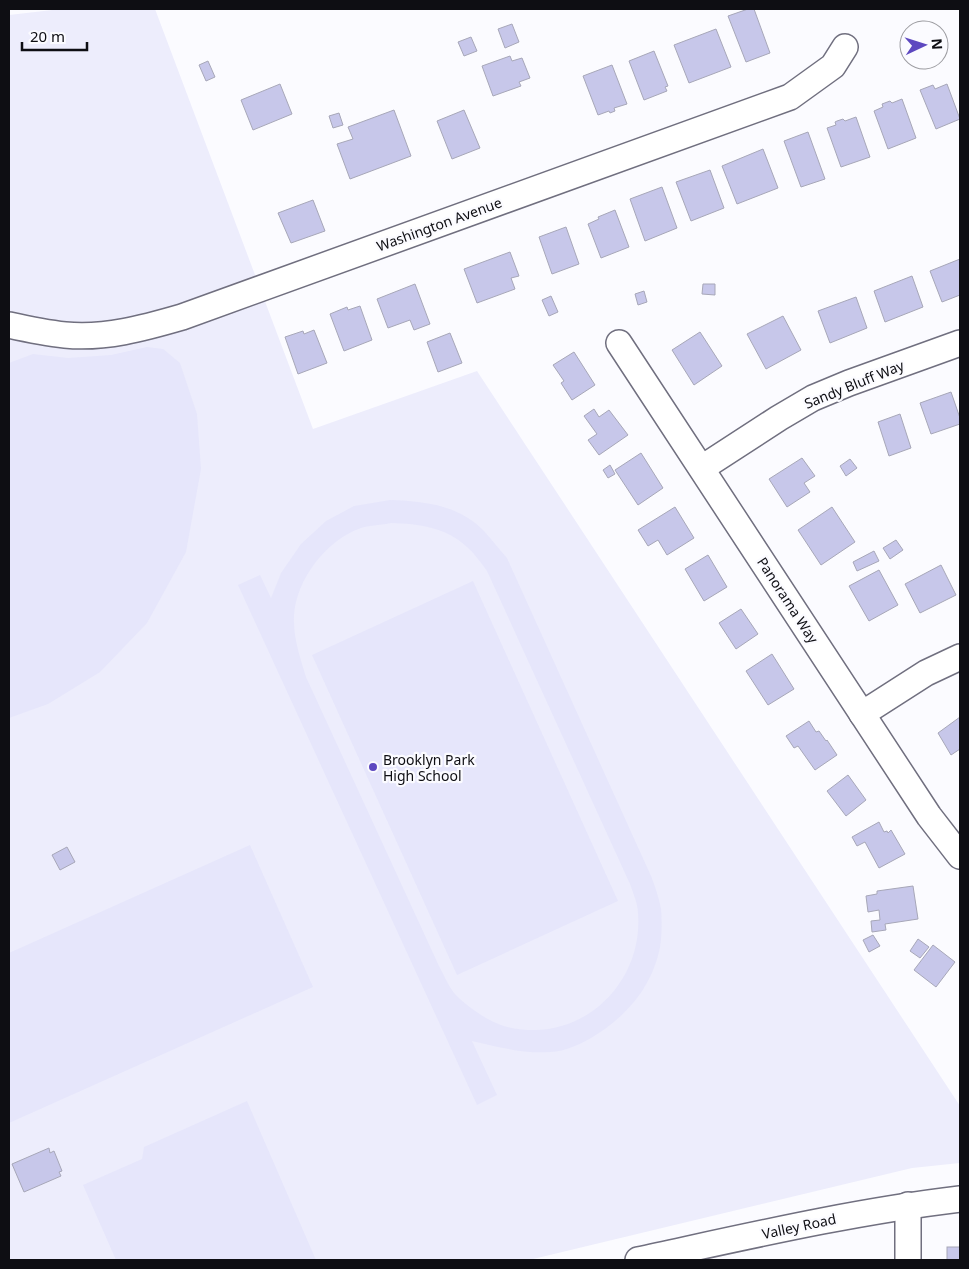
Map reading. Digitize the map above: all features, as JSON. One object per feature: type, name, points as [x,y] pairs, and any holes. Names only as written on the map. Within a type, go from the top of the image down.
[{"type":"street","name":"Washington Avenue","points":[[9,325],[67,335],[106,334],[143,328],[182,317],[790,97],[834,66],[845,48]]},
{"type":"street","name":"Panorama Way","points":[[619,343],[929,816],[960,856]]},
{"type":"street","name":"Sandy Bluff Way","points":[[702,468],[813,398],[960,343]]},
{"type":"street","points":[[862,714],[926,674],[960,657]]},
{"type":"street","name":"Valley Road","points":[[638,1260],[666,1257],[846,1216],[908,1205],[960,1199]]},
{"type":"street","points":[[908,1205],[908,1260]]},
{"type":"shaded area","name":"Brooklyn Park High School","points":[[61,9],[155,9],[313,429],[477,371],[960,1106],[960,1163],[912,1168],[529,1260],[9,1260],[9,15]]},
{"type":"shaded area","points":[[147,347],[163,349],[180,363],[197,414],[201,469],[186,552],[147,623],[100,672],[48,704],[9,718],[9,363],[33,354],[68,358],[111,355]]},
{"type":"shaded area","points":[[390,500],[428,503],[452,510],[474,522],[507,558],[651,876],[661,909],[661,943],[651,976],[644,989],[626,1011],[603,1030],[577,1045],[551,1052],[521,1051],[472,1041],[497,1095],[477,1105],[238,585],[260,575],[271,598],[281,573],[301,544],[326,521],[354,506]],"holes":[[[401,523],[432,528],[459,540],[487,571],[635,898],[638,910],[638,936],[633,957],[624,977],[596,1009],[578,1020],[557,1027],[531,1030],[495,1023],[476,1012],[454,993],[439,966],[306,677],[296,639],[294,616],[300,589],[315,563],[336,542],[348,534],[368,526]]]},
{"type":"shaded area","points":[[473,581],[618,901],[457,975],[312,655]]},
{"type":"shaded area","points":[[250,845],[313,987],[9,1123],[9,953]]},
{"type":"shaded area","points":[[247,1101],[316,1260],[116,1260],[83,1185],[142,1159],[144,1147]]},
{"type":"building","points":[[748,9],[754,9],[770,53],[746,62],[728,16]]},
{"type":"building","points":[[512,24],[519,42],[505,48],[498,29]]},
{"type":"building","points":[[716,29],[731,67],[689,83],[674,45]]},
{"type":"building","points":[[471,37],[477,51],[464,56],[458,42]]},
{"type":"building","points":[[654,51],[668,86],[665,87],[667,91],[644,100],[629,61]]},
{"type":"building","points":[[510,56],[512,61],[522,58],[530,78],[519,82],[521,86],[493,96],[482,66]]},
{"type":"building","points":[[208,61],[215,77],[206,81],[199,65]]},
{"type":"building","points":[[612,65],[627,104],[614,108],[615,111],[610,113],[609,111],[598,115],[583,76]]},
{"type":"building","points":[[280,84],[292,114],[253,130],[241,100]]},
{"type":"building","points":[[947,84],[960,119],[936,129],[920,90],[933,85],[935,89]]},
{"type":"building","points":[[902,99],[916,138],[888,149],[874,111],[883,107],[882,104]]},
{"type":"building","points":[[394,110],[411,156],[350,179],[337,144],[353,139],[348,127]]},
{"type":"building","points":[[464,110],[480,148],[452,159],[437,121]]},
{"type":"building","points":[[339,113],[343,125],[333,128],[329,116]]},
{"type":"building","points":[[856,117],[870,157],[841,167],[827,128],[836,125],[835,122],[837,121],[843,119],[845,121]]},
{"type":"building","points":[[808,132],[825,179],[801,187],[784,141]]},
{"type":"building","points":[[763,149],[778,188],[737,204],[722,166]]},
{"type":"building","points":[[710,170],[724,208],[691,221],[676,182]]},
{"type":"building","points":[[662,187],[677,228],[645,241],[630,199]]},
{"type":"building","points":[[313,200],[325,231],[291,243],[278,213]]},
{"type":"building","points":[[615,210],[629,247],[601,258],[588,224],[599,219],[598,217]]},
{"type":"building","points":[[566,227],[579,264],[552,274],[539,237]]},
{"type":"building","points":[[510,252],[519,276],[511,278],[515,289],[477,303],[464,269]]},
{"type":"building","points":[[960,259],[960,295],[942,302],[930,271]]},
{"type":"building","points":[[912,276],[923,307],[885,322],[874,291]]},
{"type":"building","points":[[415,284],[430,324],[414,330],[410,320],[388,328],[377,299]]},
{"type":"building","points":[[703,284],[715,284],[715,295],[702,294]]},
{"type":"building","points":[[644,291],[647,302],[638,305],[635,294]]},
{"type":"building","points":[[551,296],[558,312],[549,316],[542,300]]},
{"type":"building","points":[[856,297],[867,328],[830,343],[818,311]]},
{"type":"building","points":[[360,306],[372,340],[344,351],[330,314],[347,307],[348,310]]},
{"type":"building","points":[[783,316],[801,350],[766,369],[747,334]]},
{"type":"building","points":[[314,330],[327,363],[298,374],[285,337],[303,331],[304,334]]},
{"type":"building","points":[[700,332],[722,366],[694,385],[672,350]]},
{"type":"building","points":[[450,333],[462,363],[438,372],[427,342]]},
{"type":"building","points":[[574,352],[595,385],[572,400],[561,383],[564,381],[553,365]]},
{"type":"building","points":[[951,392],[960,418],[960,424],[931,434],[920,403]]},
{"type":"building","points":[[594,409],[599,417],[609,410],[628,435],[599,455],[588,440],[597,434],[584,416]]},
{"type":"building","points":[[900,414],[911,448],[889,456],[878,422]]},
{"type":"building","points":[[641,453],[663,488],[638,505],[615,470]]},
{"type":"building","points":[[802,458],[815,476],[804,483],[810,492],[787,507],[769,479]]},
{"type":"building","points":[[850,459],[857,468],[846,476],[840,466]]},
{"type":"building","points":[[610,465],[615,474],[608,478],[603,470]]},
{"type":"building","points":[[675,507],[694,538],[667,555],[658,540],[648,546],[638,530]]},
{"type":"building","points":[[832,507],[855,542],[821,565],[798,530]]},
{"type":"building","points":[[896,540],[903,550],[890,559],[883,548]]},
{"type":"building","points":[[874,551],[879,561],[857,571],[853,562]]},
{"type":"building","points":[[708,555],[727,587],[704,601],[685,569]]},
{"type":"building","points":[[941,565],[956,595],[920,613],[905,584]]},
{"type":"building","points":[[879,570],[898,605],[869,621],[849,586]]},
{"type":"building","points":[[741,609],[758,634],[736,649],[719,623]]},
{"type":"building","points":[[772,654],[794,689],[768,705],[746,671]]},
{"type":"building","points":[[960,717],[960,749],[951,755],[938,733]]},
{"type":"building","points":[[809,721],[816,732],[819,731],[827,740],[837,755],[815,770],[798,746],[794,748],[786,736]]},
{"type":"building","points":[[848,775],[866,800],[846,816],[827,791]]},
{"type":"building","points":[[879,822],[884,832],[887,831],[888,833],[891,830],[905,854],[879,868],[865,842],[857,846],[852,837]]},
{"type":"building","points":[[67,847],[75,862],[60,870],[52,855]]},
{"type":"building","points":[[913,886],[918,919],[885,924],[886,930],[872,932],[871,921],[880,920],[879,910],[868,912],[866,896],[877,894],[877,891]]},
{"type":"building","points":[[873,935],[880,946],[869,952],[863,940]]},
{"type":"building","points":[[918,939],[929,947],[920,958],[910,951]]},
{"type":"building","points":[[933,945],[955,962],[936,987],[914,970]]},
{"type":"building","points":[[49,1148],[50,1153],[54,1151],[62,1171],[59,1172],[61,1176],[24,1192],[12,1164]]},
{"type":"building","points":[[947,1247],[960,1247],[960,1260],[947,1260]]},
{"type":"place","name":"Brooklyn Park High School","points":[[373,767]]}]
